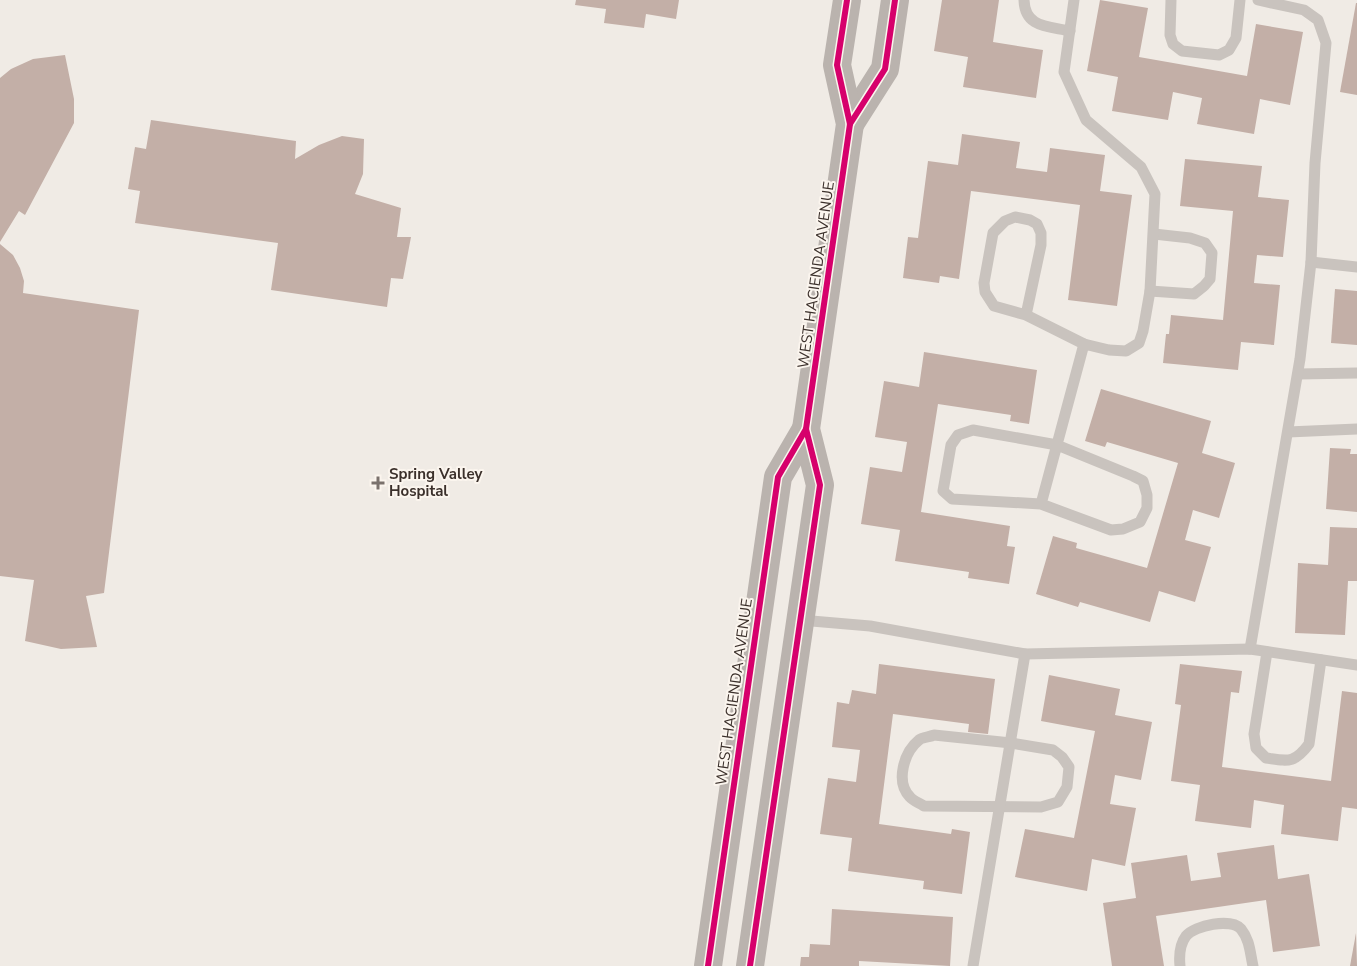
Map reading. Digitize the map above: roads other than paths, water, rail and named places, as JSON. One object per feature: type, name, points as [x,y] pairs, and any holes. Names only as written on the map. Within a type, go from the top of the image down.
[{"type":"main road","name":"WEST HACIENDA AVENUE","points":[[708,966],[778,477],[806,429],[850,124],[837,64],[847,0]]},
{"type":"main road","name":"WEST HACIENDA AVENUE","points":[[850,124],[885,69],[895,0]]},
{"type":"main road","name":"WEST HACIENDA AVENUE","points":[[750,966],[820,485],[806,429]]},
{"type":"lane","points":[[1024,0],[1024,8],[1029,18],[1035,23],[1070,31]]},
{"type":"lane","points":[[1026,315],[1041,244],[1041,233],[1037,224],[1030,220],[1015,217],[1005,221],[993,233],[984,282],[985,292],[994,306],[1026,315],[1084,344],[1109,350],[1126,351],[1139,343],[1150,291],[1155,194],[1141,166],[1086,120],[1064,72],[1074,0]]},
{"type":"lane","points":[[1171,0],[1170,34],[1173,44],[1182,51],[1219,55],[1229,50],[1236,38],[1240,0]]},
{"type":"lane","points":[[1250,648],[1298,374],[1311,262],[1315,163],[1326,43],[1318,20],[1306,5],[1258,0]]},
{"type":"lane","points":[[1150,291],[1194,294],[1210,280],[1211,270],[1212,253],[1205,243],[1190,238],[1154,234]]},
{"type":"lane","points":[[1311,262],[1357,267]]},
{"type":"lane","points":[[1041,504],[1084,344]]},
{"type":"lane","points":[[1298,374],[1357,373]]},
{"type":"lane","points":[[1288,432],[1357,429]]},
{"type":"lane","points":[[973,430],[1057,445],[1133,476],[1143,482],[1147,495],[1147,508],[1140,522],[1123,529],[1111,530],[1041,504],[952,499],[943,491],[951,445],[958,435],[973,430]]},
{"type":"lane","points":[[800,620],[870,626],[1025,654],[1250,648],[1357,665]]},
{"type":"lane","points":[[1267,652],[1254,734],[1256,748],[1266,758],[1292,761],[1301,755],[1309,744],[1321,660]]},
{"type":"lane","points":[[974,966],[1025,654]]},
{"type":"lane","points":[[934,736],[1011,743],[1054,750],[1062,757],[1069,767],[1067,787],[1058,802],[1041,807],[1001,808],[924,806],[910,797],[904,788],[902,768],[909,753],[919,739],[934,736]]},
{"type":"lane","points":[[1180,966],[1179,953],[1186,936],[1200,927],[1213,924],[1228,924],[1239,927],[1248,941],[1253,966]]},
{"type":"place","name":"Spring Valley Hospital","points":[[378,483]]}]
